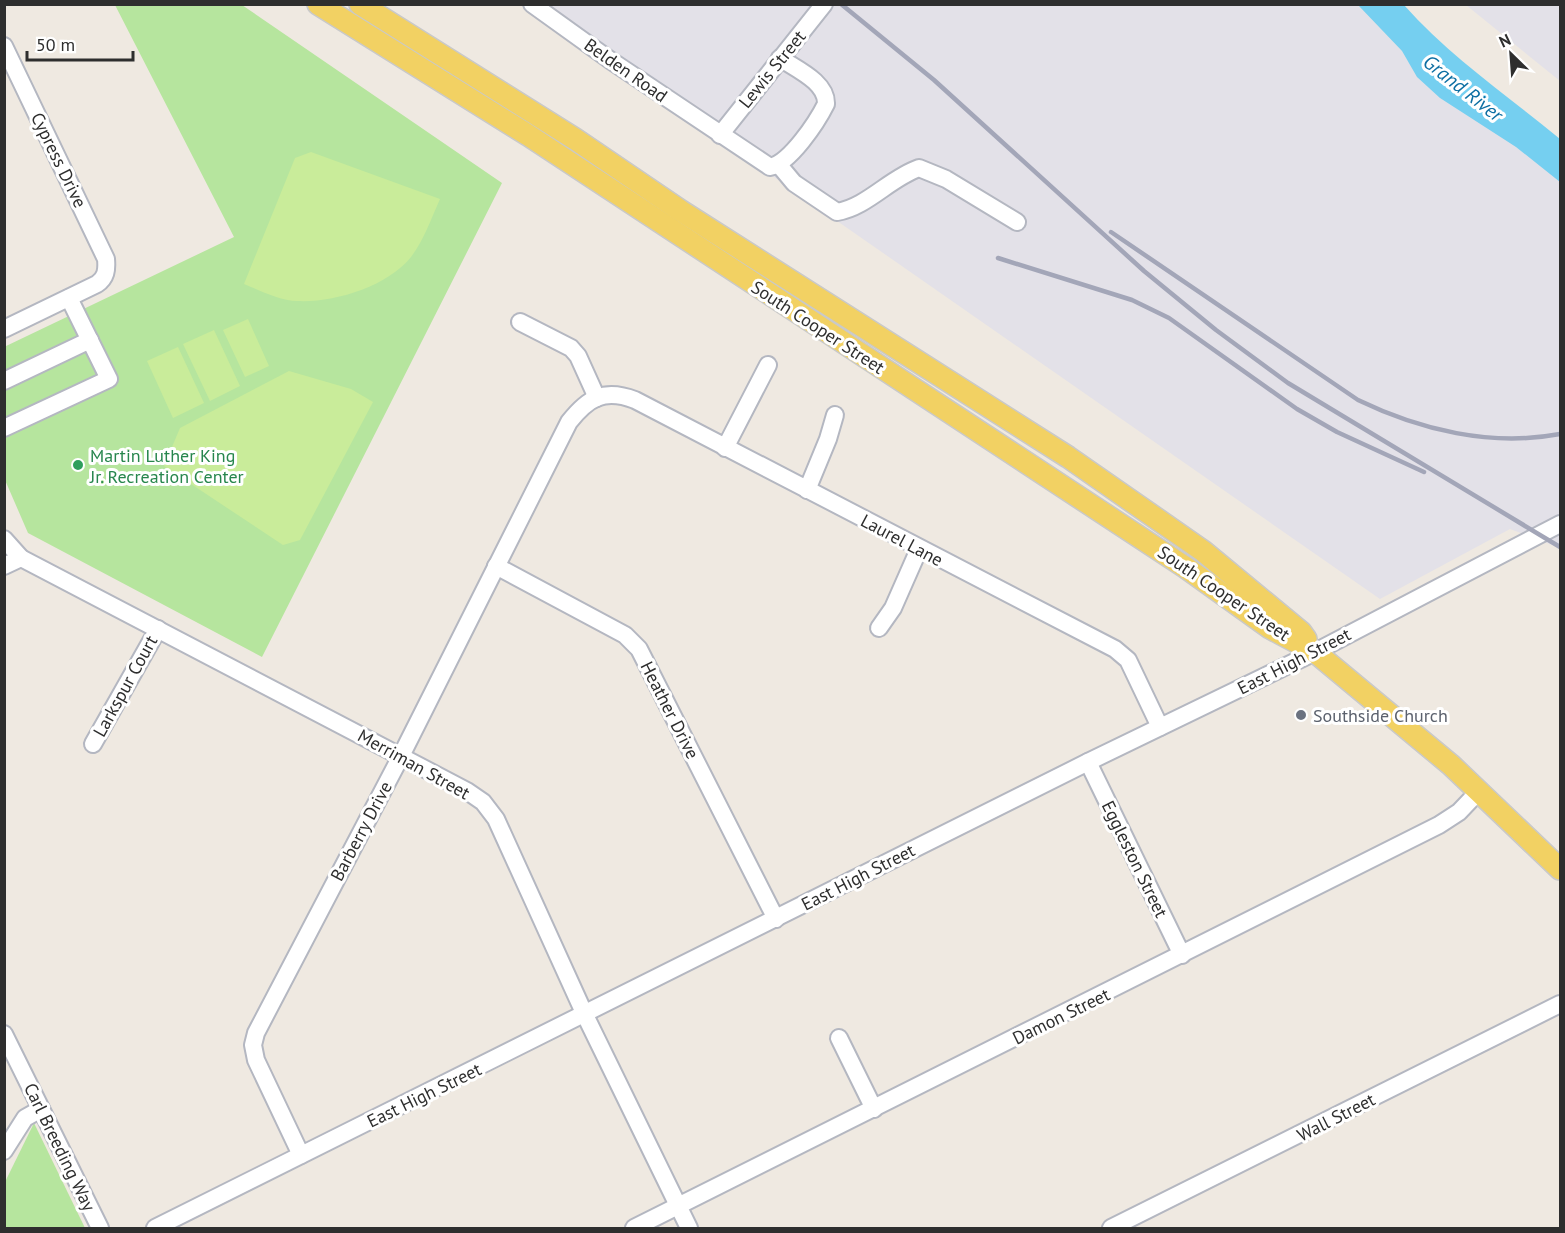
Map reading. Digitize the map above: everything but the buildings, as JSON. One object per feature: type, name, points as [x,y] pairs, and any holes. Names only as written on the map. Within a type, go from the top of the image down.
[{"type":"main road","name":"South Cooper Street","points":[[318,4],[528,135],[1185,567],[1270,628],[1315,652],[1479,790],[1560,869]]},
{"type":"main road","name":"South Cooper Street","points":[[360,4],[575,139],[681,211],[1078,463],[1203,551],[1301,632],[1315,652]]},
{"type":"street","name":"Belden Road","points":[[532,4],[764,164],[780,165]]},
{"type":"street","name":"Lewis Street","points":[[720,135],[824,4]]},
{"type":"street","name":"Cypress Drive","points":[[4,46],[106,259],[105,275],[102,280],[69,298]]},
{"type":"street","points":[[780,58],[820,86],[826,97],[823,110],[795,150],[780,165],[794,183],[837,212],[849,210],[901,174],[919,168],[946,179],[1017,222]]},
{"type":"street","points":[[4,329],[69,298],[109,379],[4,428]]},
{"type":"street","points":[[520,322],[571,348],[601,397]]},
{"type":"street","points":[[4,381],[90,340]]},
{"type":"street","points":[[725,448],[768,365]]},
{"type":"street","name":"Laurel Lane","points":[[601,397],[625,396],[635,400],[1115,649],[1128,660],[1160,727]]},
{"type":"street","name":"Barberry Drive","points":[[301,1155],[256,1060],[253,1045],[256,1033],[401,756],[569,422],[582,405],[601,397]]},
{"type":"street","points":[[807,490],[828,439],[835,415]]},
{"type":"street","name":"East High Street","points":[[155,1228],[1088,762],[1315,652],[1560,524]]},
{"type":"street","points":[[4,539],[21,558],[4,566]]},
{"type":"street","points":[[879,628],[893,608],[919,549]]},
{"type":"street","name":"Merriman Street","points":[[21,558],[401,756],[483,802],[496,819],[585,1015],[689,1228]]},
{"type":"street","name":"Heather Drive","points":[[496,566],[625,635],[639,650],[776,919]]},
{"type":"street","name":"Larkspur Court","points":[[93,744],[158,629]]},
{"type":"street","name":"Eggleston Street","points":[[1088,762],[1182,955]]},
{"type":"street","name":"Damon Street","points":[[634,1228],[1439,825],[1459,812],[1479,790]]},
{"type":"street","name":"Wall Street","points":[[1111,1228],[1560,1004]]},
{"type":"street","name":"Carl Breeding Way","points":[[4,1034],[9,1055],[41,1109],[100,1228]]},
{"type":"street","points":[[839,1038],[874,1109]]},
{"type":"street","points":[[4,1151],[25,1118],[41,1109]]},
{"type":"shaded area","points":[[527,5],[1358,5],[1402,51],[1408,61],[1560,174],[1560,548],[1510,529],[1380,599]]},
{"type":"shaded area","points":[[1466,5],[1560,5],[1560,81]]},
{"type":"green space","points":[[115,5],[242,5],[502,183],[262,657],[28,533],[5,480],[4,347],[234,237]]},
{"type":"green space","points":[[311,152],[440,199],[416,250],[401,268],[388,277],[374,285],[343,296],[311,301],[290,301],[244,284],[295,158]]},
{"type":"green space","points":[[248,319],[269,366],[245,377],[223,330]]},
{"type":"green space","points":[[214,330],[240,386],[210,401],[183,344]]},
{"type":"green space","points":[[178,347],[204,403],[173,418],[147,361]]},
{"type":"green space","points":[[289,371],[351,389],[373,402],[300,540],[283,545],[164,466],[180,428]]},
{"type":"green space","points":[[34,1123],[85,1228],[5,1228],[5,1182]]},
{"type":"water","name":"Grand River","points":[[1358,5],[1404,5],[1440,42],[1560,139],[1560,182],[1516,147],[1440,98],[1417,77],[1402,51]]},
{"type":"railway","points":[[841,4],[934,80],[1144,271],[1216,330],[1288,383],[1560,547]]},
{"type":"railway","points":[[1111,232],[1358,400],[1382,411],[1431,427],[1482,437],[1534,438],[1560,434]]},
{"type":"railway","points":[[998,258],[1132,300],[1169,318],[1297,409],[1337,432],[1424,472]]},
{"type":"place","name":"Martin Luther King Jr. Recreation Center","points":[[78,465]]},
{"type":"place","name":"Southside Church","points":[[1301,715]]}]
